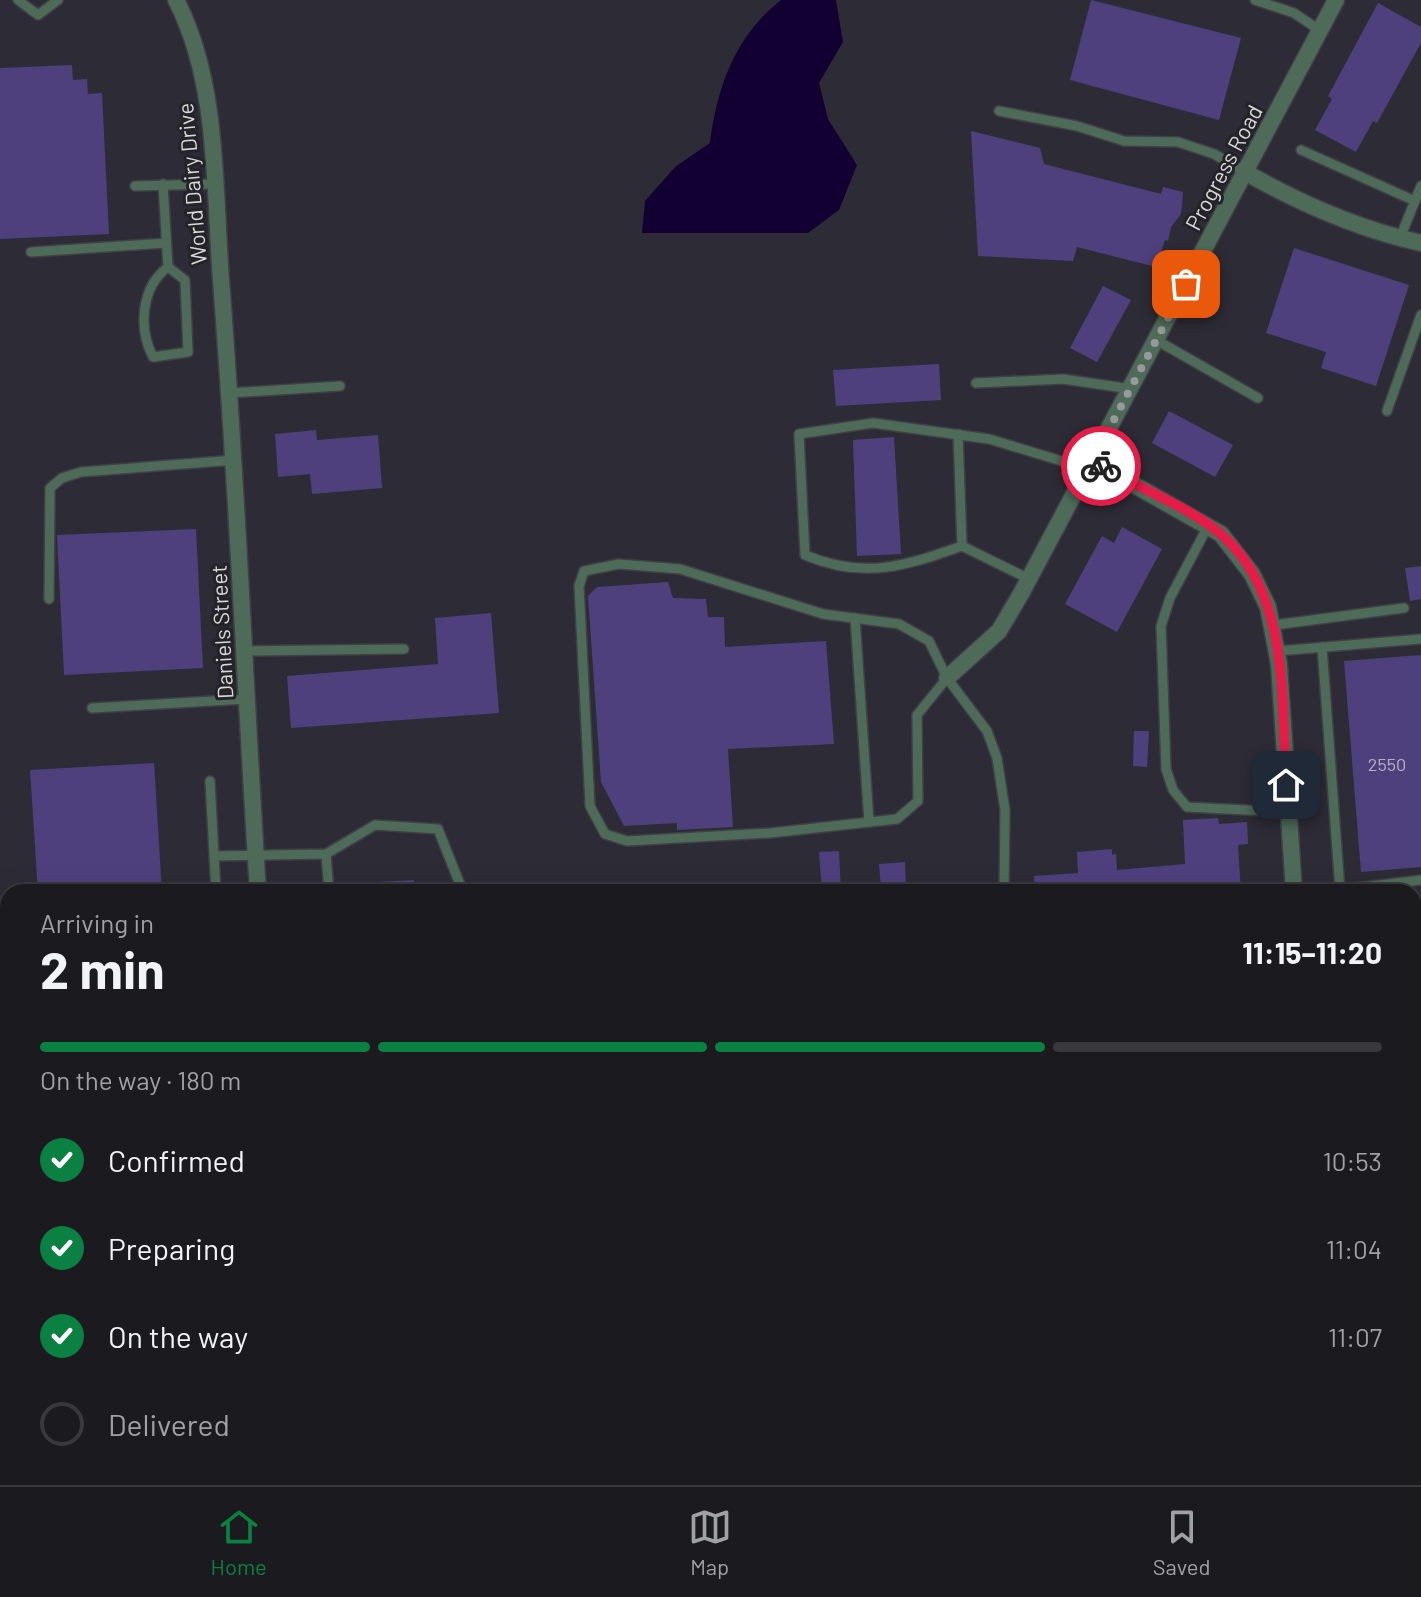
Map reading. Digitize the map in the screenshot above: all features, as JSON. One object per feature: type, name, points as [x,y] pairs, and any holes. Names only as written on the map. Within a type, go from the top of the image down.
[{"type":"street","name":"World Dairy Drive","points":[[176,0],[187,23],[206,94],[228,369]]},
{"type":"street","name":"Progress Road","points":[[947,678],[999,631],[1029,579],[1336,0]]},
{"type":"street","points":[[1245,172],[1296,201],[1421,243]]},
{"type":"street","name":"Daniels Street","points":[[228,369],[258,884]]},
{"type":"street","points":[[1092,461],[1208,526],[1234,547],[1252,574],[1274,625],[1293,884]]},
{"type":"lane","points":[[18,0],[38,15],[58,0]]},
{"type":"lane","points":[[1255,0],[1294,13],[1321,31]]},
{"type":"lane","points":[[999,111],[1077,126],[1124,141],[1178,142],[1214,154],[1245,172]]},
{"type":"lane","points":[[1301,150],[1415,201]]},
{"type":"lane","points":[[163,184],[168,267],[185,280],[188,352],[153,357],[145,330],[145,302],[153,278],[168,267]]},
{"type":"lane","points":[[135,186],[213,184]]},
{"type":"lane","points":[[1400,238],[1421,186]]},
{"type":"lane","points":[[31,252],[166,243]]},
{"type":"lane","points":[[1387,411],[1421,315]]},
{"type":"lane","points":[[1156,340],[1258,398]]},
{"type":"lane","points":[[976,383],[1063,379],[1131,389]]},
{"type":"lane","points":[[230,393],[340,386]]},
{"type":"lane","points":[[1029,579],[962,546],[899,569],[836,568],[805,555],[799,434],[873,423],[989,439],[1065,462],[1092,461]]},
{"type":"lane","points":[[958,434],[962,546]]},
{"type":"lane","points":[[49,599],[50,488],[62,478],[81,472],[235,460]]},
{"type":"lane","points":[[1208,526],[1173,590],[1161,626],[1166,769],[1173,790],[1187,807],[1288,812]]},
{"type":"lane","points":[[947,678],[917,715],[918,801],[897,819],[770,833],[627,841],[605,834],[590,806],[579,586],[584,571],[619,564],[680,569],[785,603],[899,624],[929,641],[947,678],[987,731],[997,758],[1005,810],[1004,884]]},
{"type":"lane","points":[[1274,625],[1404,608]]},
{"type":"lane","points":[[855,618],[869,822]]},
{"type":"lane","points":[[1277,651],[1421,639]]},
{"type":"lane","points":[[1322,647],[1340,884]]},
{"type":"lane","points":[[244,651],[404,649]]},
{"type":"lane","points":[[92,708],[246,699]]},
{"type":"lane","points":[[210,781],[216,884]]},
{"type":"lane","points":[[214,856],[326,854],[375,825],[438,829],[460,884]]},
{"type":"lane","points":[[326,854],[328,884]]},
{"type":"lane","points":[[1389,884],[1421,880]]},
{"type":"shaded area","points":[[0,0],[1421,0],[1421,884],[0,884]]},
{"type":"shaded area","points":[[781,0],[836,0],[843,42],[819,83],[828,119],[857,165],[839,210],[808,233],[642,233],[645,201],[675,167],[710,143],[723,83],[731,64],[751,30]]},
{"type":"building","points":[[1091,0],[1241,38],[1219,120],[1070,80]]},
{"type":"building","points":[[1378,3],[1421,27],[1421,43],[1377,123],[1373,121],[1356,152],[1315,130],[1332,99],[1328,96]]},
{"type":"building","points":[[72,65],[73,80],[87,79],[88,94],[102,93],[109,234],[0,239],[0,68]]},
{"type":"building","points":[[971,131],[1040,148],[1044,164],[1161,194],[1163,187],[1183,192],[1181,214],[1171,227],[1156,267],[1077,247],[1073,261],[978,256]]},
{"type":"building","points":[[1294,248],[1409,285],[1376,386],[1321,368],[1326,352],[1266,333]]},
{"type":"building","points":[[1103,286],[1131,300],[1097,362],[1070,348]]},
{"type":"building","points":[[939,364],[941,400],[836,406],[833,370]]},
{"type":"building","points":[[1169,411],[1233,445],[1215,477],[1152,443]]},
{"type":"building","points":[[316,430],[317,440],[378,435],[382,488],[312,494],[310,474],[278,477],[275,434]]},
{"type":"building","points":[[894,437],[901,554],[857,556],[853,440]]},
{"type":"building","points":[[1122,527],[1162,549],[1117,632],[1065,604],[1102,536],[1114,543]]},
{"type":"building","points":[[196,529],[203,668],[64,675],[57,535]]},
{"type":"building","points":[[1421,566],[1421,599],[1410,601],[1405,568]]},
{"type":"building","points":[[668,582],[673,598],[706,599],[708,617],[724,617],[725,647],[826,641],[834,744],[728,749],[733,827],[677,830],[677,823],[624,826],[601,782],[588,596],[597,587]]},
{"type":"building","points":[[491,613],[499,713],[291,728],[287,676],[438,664],[435,618]]},
{"type":"building","points":[[1421,655],[1421,867],[1361,872],[1344,661]]},
{"type":"building","points":[[1134,731],[1149,731],[1147,767],[1133,766]]},
{"type":"building","points":[[154,763],[162,884],[37,884],[30,770]]},
{"type":"building","points":[[1218,818],[1219,824],[1247,822],[1248,844],[1238,845],[1240,884],[1034,884],[1034,876],[1078,873],[1077,852],[1112,849],[1112,855],[1116,854],[1117,870],[1185,864],[1183,820]]},
{"type":"building","points":[[839,851],[841,884],[821,884],[819,852]]},
{"type":"building","points":[[905,862],[906,884],[881,884],[879,864]]},
{"type":"building","points":[[414,880],[414,884],[379,884]]},
{"type":"way so far","points":[[1101,466],[1092,461],[1186,284]]},
{"type":"route","points":[[1101,466],[1221,534],[1252,574],[1274,625],[1286,785]]}]
